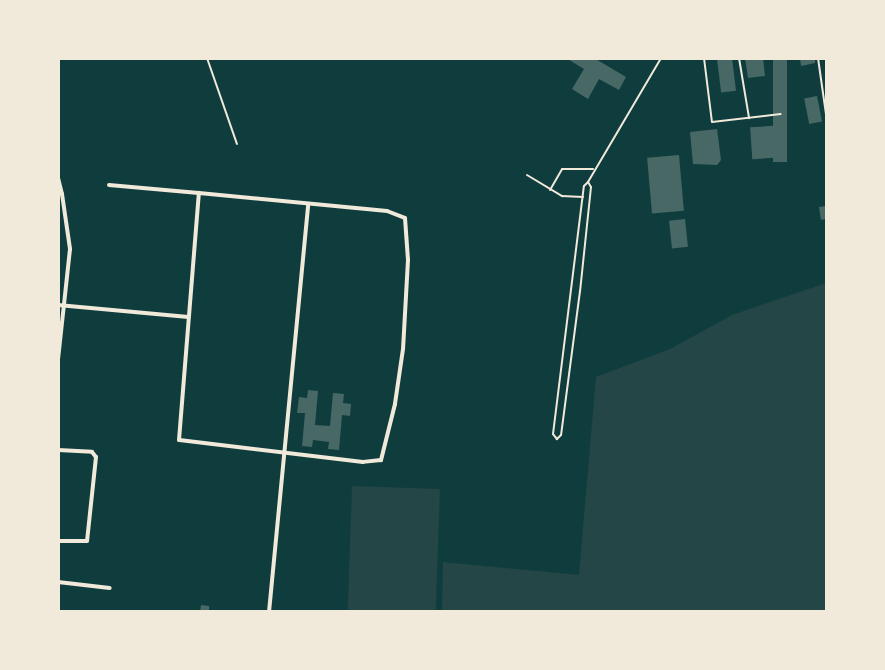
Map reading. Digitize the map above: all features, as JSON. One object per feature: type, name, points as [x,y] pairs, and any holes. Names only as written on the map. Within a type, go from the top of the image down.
[{"type":"street","points":[[58,178],[70,249],[61,306],[58,360]]},
{"type":"street","points":[[109,186],[199,193],[395,212],[405,218],[408,260],[403,349],[395,404],[381,460],[363,462],[179,440],[199,193]]},
{"type":"street","points":[[269,612],[308,204]]},
{"type":"street","points":[[61,306],[188,317]]},
{"type":"street","points":[[58,450],[92,452],[96,460],[87,541],[58,541]]},
{"type":"street","points":[[58,582],[110,588]]},
{"type":"lane","points":[[207,58],[237,144]]},
{"type":"lane","points":[[588,182],[591,187],[580,291],[561,435],[556,439],[553,434],[583,196],[588,182],[593,169],[661,58]]},
{"type":"lane","points":[[704,58],[712,122],[782,114]]},
{"type":"lane","points":[[739,58],[749,118]]},
{"type":"lane","points":[[818,58],[826,114]]},
{"type":"lane","points":[[550,190],[562,169],[593,169]]},
{"type":"lane","points":[[527,175],[550,190],[567,197],[583,196]]},
{"type":"lane","points":[[571,289],[580,291]]},
{"type":"shaded area","points":[[826,283],[826,611],[442,611],[443,562],[579,575],[596,377],[670,349],[732,315]]},
{"type":"shaded area","points":[[352,486],[440,489],[436,612],[348,611]]},
{"type":"building","points":[[566,58],[594,58],[626,77],[619,90],[599,79],[588,99],[572,89],[584,69]]},
{"type":"building","points":[[732,58],[736,91],[721,93],[717,60]]},
{"type":"building","points":[[745,58],[763,58],[765,76],[748,78]]},
{"type":"building","points":[[773,58],[787,58],[787,162],[773,162]]},
{"type":"building","points":[[800,58],[815,58],[815,63],[801,66]]},
{"type":"building","points":[[817,96],[822,122],[809,124],[804,98]]},
{"type":"building","points":[[784,125],[786,157],[752,159],[750,127]]},
{"type":"building","points":[[717,129],[721,160],[717,165],[693,164],[690,132]]},
{"type":"building","points":[[679,155],[684,211],[652,214],[647,158]]},
{"type":"building","points":[[826,206],[826,219],[821,220],[819,207]]},
{"type":"building","points":[[685,219],[688,247],[672,249],[669,221]]},
{"type":"building","points":[[308,390],[318,391],[315,425],[330,426],[333,393],[344,394],[343,403],[351,404],[350,416],[342,415],[339,450],[328,449],[329,442],[313,440],[312,447],[302,446],[305,413],[297,413],[299,397],[307,398]]},
{"type":"building","points":[[201,605],[209,606],[209,612],[200,612]]}]
